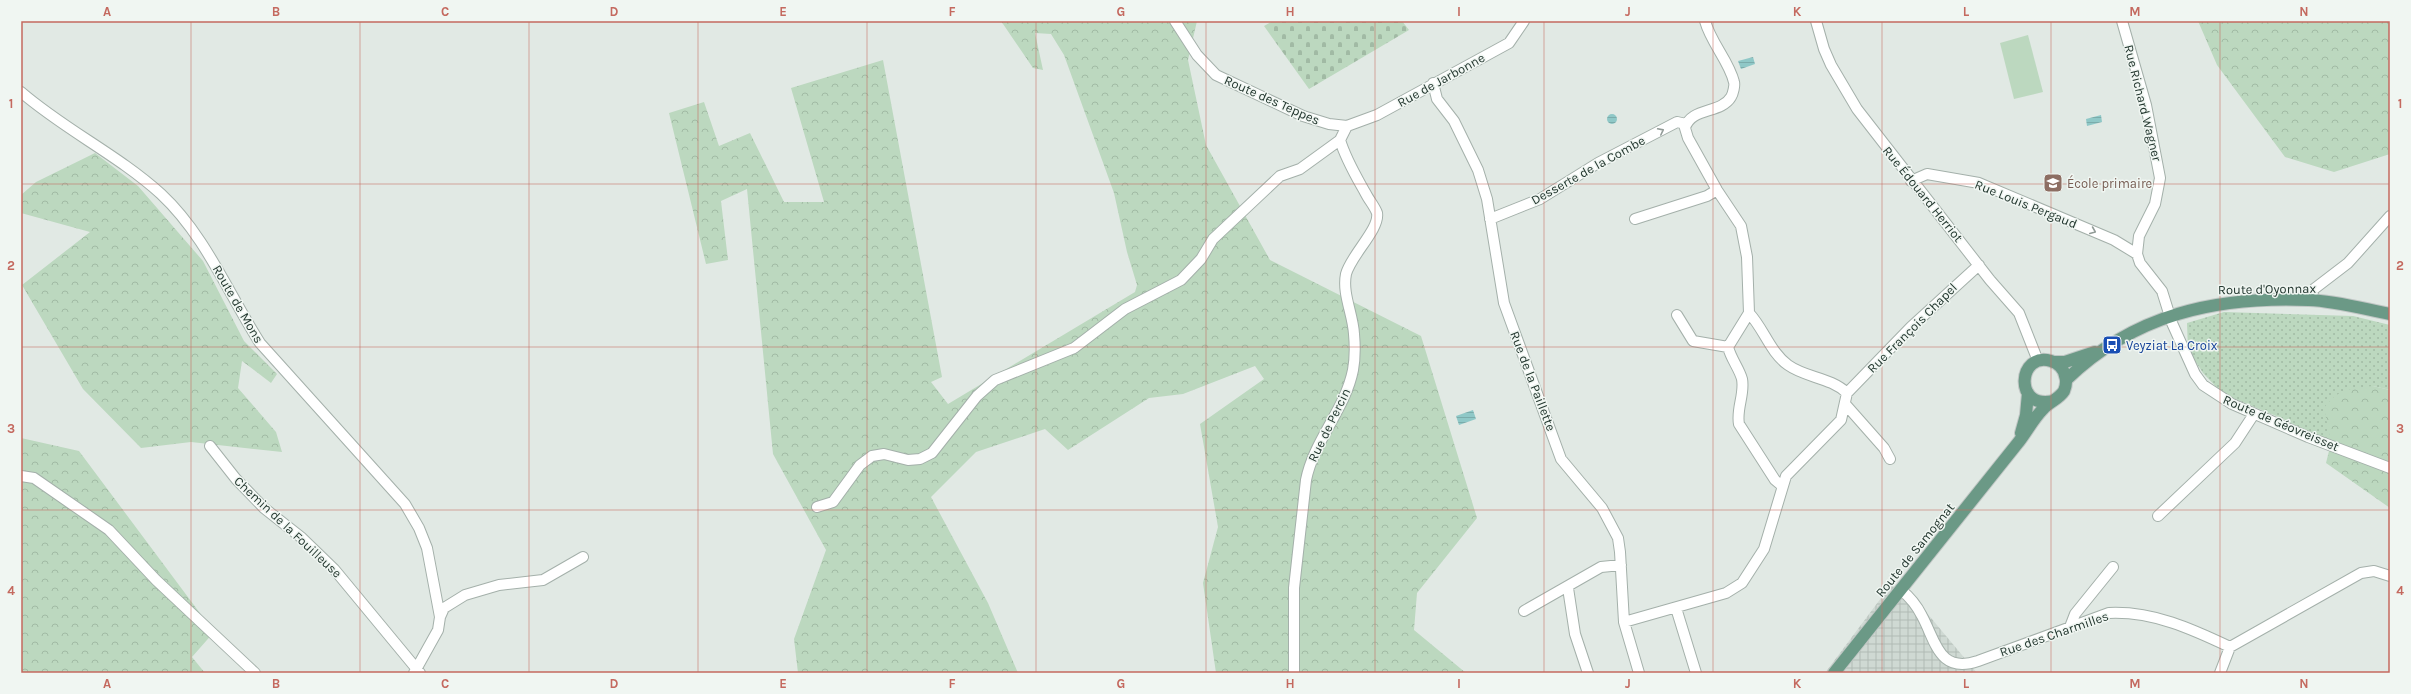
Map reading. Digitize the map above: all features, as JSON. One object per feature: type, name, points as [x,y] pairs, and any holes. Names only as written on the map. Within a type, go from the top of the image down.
[{"type":"main road","name":"Route d'Oyonnax","points":[[2169,315],[2198,307],[2232,301],[2310,300],[2390,314]]},
{"type":"main road","points":[[2066,380],[2107,348],[2152,322],[2169,315]]},
{"type":"main road","points":[[2054,362],[2062,369],[2066,380],[2063,392],[2053,400],[2039,401],[2028,394],[2024,381],[2025,375],[2032,364],[2038,361],[2065,362],[2107,348]]},
{"type":"main road","name":"Route de Samognat","points":[[2017,444],[2026,415],[2028,394]]},
{"type":"main road","name":"Route de Samognat","points":[[1834,673],[2017,444],[2043,409],[2053,400]]},
{"type":"street","name":"Route des Teppes","points":[[1176,21],[1197,55],[1216,75],[1303,116],[1329,124],[1348,126]]},
{"type":"street","points":[[1513,21],[1517,32]]},
{"type":"street","name":"Rue de Jarbonne","points":[[1348,126],[1377,115],[1433,83],[1509,43],[1524,21]]},
{"type":"street","points":[[1705,21],[1708,34],[1734,83],[1732,96],[1725,104],[1697,114],[1686,124],[1688,138],[1717,190],[1741,226],[1747,258],[1749,313],[1728,347],[1731,359],[1742,379],[1738,416],[1739,424],[1775,480],[1781,485]]},
{"type":"street","name":"Rue Édouard Herriot","points":[[1816,21],[1824,49],[1842,85],[1857,109],[1911,180],[2019,313],[2038,361]]},
{"type":"street","name":"Rue Richard Wagner","points":[[2122,21],[2144,98],[2160,178],[2155,204],[2139,236],[2137,254]]},
{"type":"street","name":"Rue de la Paillette","points":[[1433,83],[1437,99],[1449,113],[1474,158],[1483,184],[1504,302],[1562,458],[1609,518],[1618,538],[1624,622],[1639,673]]},
{"type":"street","name":"Route de Mons","points":[[21,92],[38,106],[115,157],[162,195],[184,221],[211,257],[241,314],[260,343],[405,504],[419,528],[427,548],[440,617]]},
{"type":"street","name":"Desserte de la Combe","points":[[1490,219],[1540,199],[1598,163],[1677,122],[1686,124]]},
{"type":"street","points":[[817,506],[833,502],[860,465],[872,456],[884,454],[908,460],[920,459],[932,453],[977,396],[995,380],[1074,348],[1125,309],[1181,280],[1201,259],[1213,239],[1280,176],[1300,169],[1340,140],[1348,126]]},
{"type":"street","name":"Rue de Percin","points":[[1294,673],[1294,588],[1307,475],[1316,448],[1348,390],[1354,368],[1354,334],[1345,286],[1346,274],[1352,259],[1375,224],[1377,213],[1345,158],[1340,140]]},
{"type":"street","name":"Rue Louis Pergaud","points":[[1911,180],[1923,174],[1932,174],[1979,183],[2114,240],[2137,254]]},
{"type":"street","points":[[1635,219],[1707,196],[1717,190]]},
{"type":"street","points":[[2310,300],[2314,289],[2348,263],[2390,216]]},
{"type":"street","points":[[2137,254],[2140,263],[2162,291],[2169,315]]},
{"type":"street","name":"Rue François Chapel","points":[[1847,392],[1911,327],[1979,265]]},
{"type":"street","points":[[1624,622],[1726,594],[1742,583],[1764,549],[1770,532],[1781,485],[1792,468],[1831,432],[1841,420],[1846,405],[1847,392],[1839,385],[1789,366],[1778,356],[1759,324],[1749,313]]},
{"type":"street","points":[[1677,315],[1693,341],[1728,347]]},
{"type":"street","name":"Route de Géovreisset","points":[[2169,315],[2187,361],[2203,385],[2224,400],[2254,414],[2390,468]]},
{"type":"street","points":[[1846,405],[1890,458]]},
{"type":"street","points":[[2158,516],[2235,443],[2254,414]]},
{"type":"street","name":"Chemin de la Fouilleuse","points":[[210,446],[236,479],[264,508],[302,538],[352,589],[417,672]]},
{"type":"street","points":[[21,476],[34,478],[109,530],[156,580],[214,632],[255,673]]},
{"type":"street","points":[[417,672],[438,630],[440,617],[444,608],[465,595],[499,586],[543,580],[583,557]]},
{"type":"street","points":[[1524,611],[1568,588],[1601,567],[1621,566]]},
{"type":"street","points":[[2070,627],[2075,614],[2113,568]]},
{"type":"street","points":[[2220,673],[2230,647],[2361,573],[2374,571],[2390,576]]},
{"type":"street","points":[[1568,588],[1575,634],[1588,673]]},
{"type":"street","name":"Rue des Charmilles","points":[[1901,590],[1917,606],[1941,653],[1952,663],[1959,664],[1978,661],[2109,613],[2127,613],[2160,618],[2230,647]]},
{"type":"street","points":[[1676,608],[1696,673]]},
{"type":"shaded area","points":[[1890,586],[1906,588],[1977,673],[1825,673]]},
{"type":"green space","points":[[1001,21],[1197,21],[1188,60],[1206,145],[1270,260],[1421,336],[1477,518],[1417,593],[1414,630],[1466,673],[1216,673],[1203,583],[1218,527],[1200,424],[1264,379],[1255,366],[1183,394],[1149,398],[1068,450],[1045,429],[976,452],[931,497],[988,603],[1018,673],[798,673],[794,639],[826,550],[773,454],[747,189],[721,201],[728,260],[706,264],[669,113],[704,102],[719,146],[750,133],[784,202],[824,202],[791,88],[883,60],[942,377],[931,382],[948,404],[1135,292],[1137,285],[1127,252],[1114,193],[1064,55],[1051,34],[1035,33],[1043,70],[1033,68]]},
{"type":"green space","points":[[1273,21],[1402,21],[1409,30],[1309,89],[1264,26]]},
{"type":"green space","points":[[2198,21],[2390,21],[2390,154],[2334,172],[2285,157],[2217,65]]},
{"type":"green space","points":[[2028,35],[2043,92],[2014,99],[2000,43]]},
{"type":"green space","points":[[95,153],[138,186],[203,261],[244,341],[277,374],[271,383],[242,361],[238,388],[276,432],[282,452],[191,442],[141,448],[83,389],[22,285],[90,232],[21,213],[21,195],[36,182]]},
{"type":"green space","points":[[2224,312],[2353,316],[2390,325],[2390,390],[2373,386],[2331,443],[2281,418],[2223,394],[2203,373],[2188,350],[2187,323]]},
{"type":"green space","points":[[2373,386],[2390,390],[2390,508],[2326,463],[2331,443],[2324,408],[2329,401],[2340,393],[2351,389]]},
{"type":"green space","points":[[21,438],[79,451],[214,632],[192,657],[205,673],[21,673]]},
{"type":"water","points":[[1753,57],[1755,64],[1741,69],[1738,61]]},
{"type":"water","points":[[1610,114],[1614,114],[1616,115],[1616,123],[1610,124],[1607,121],[1607,117]]},
{"type":"water","points":[[2101,115],[2102,122],[2087,126],[2086,119]]},
{"type":"water","points":[[1473,410],[1476,419],[1459,425],[1456,416]]},
{"type":"place","name":"École primaire","points":[[2053,183]]},
{"type":"place","name":"Veyziat La Croix","points":[[2112,345]]}]
